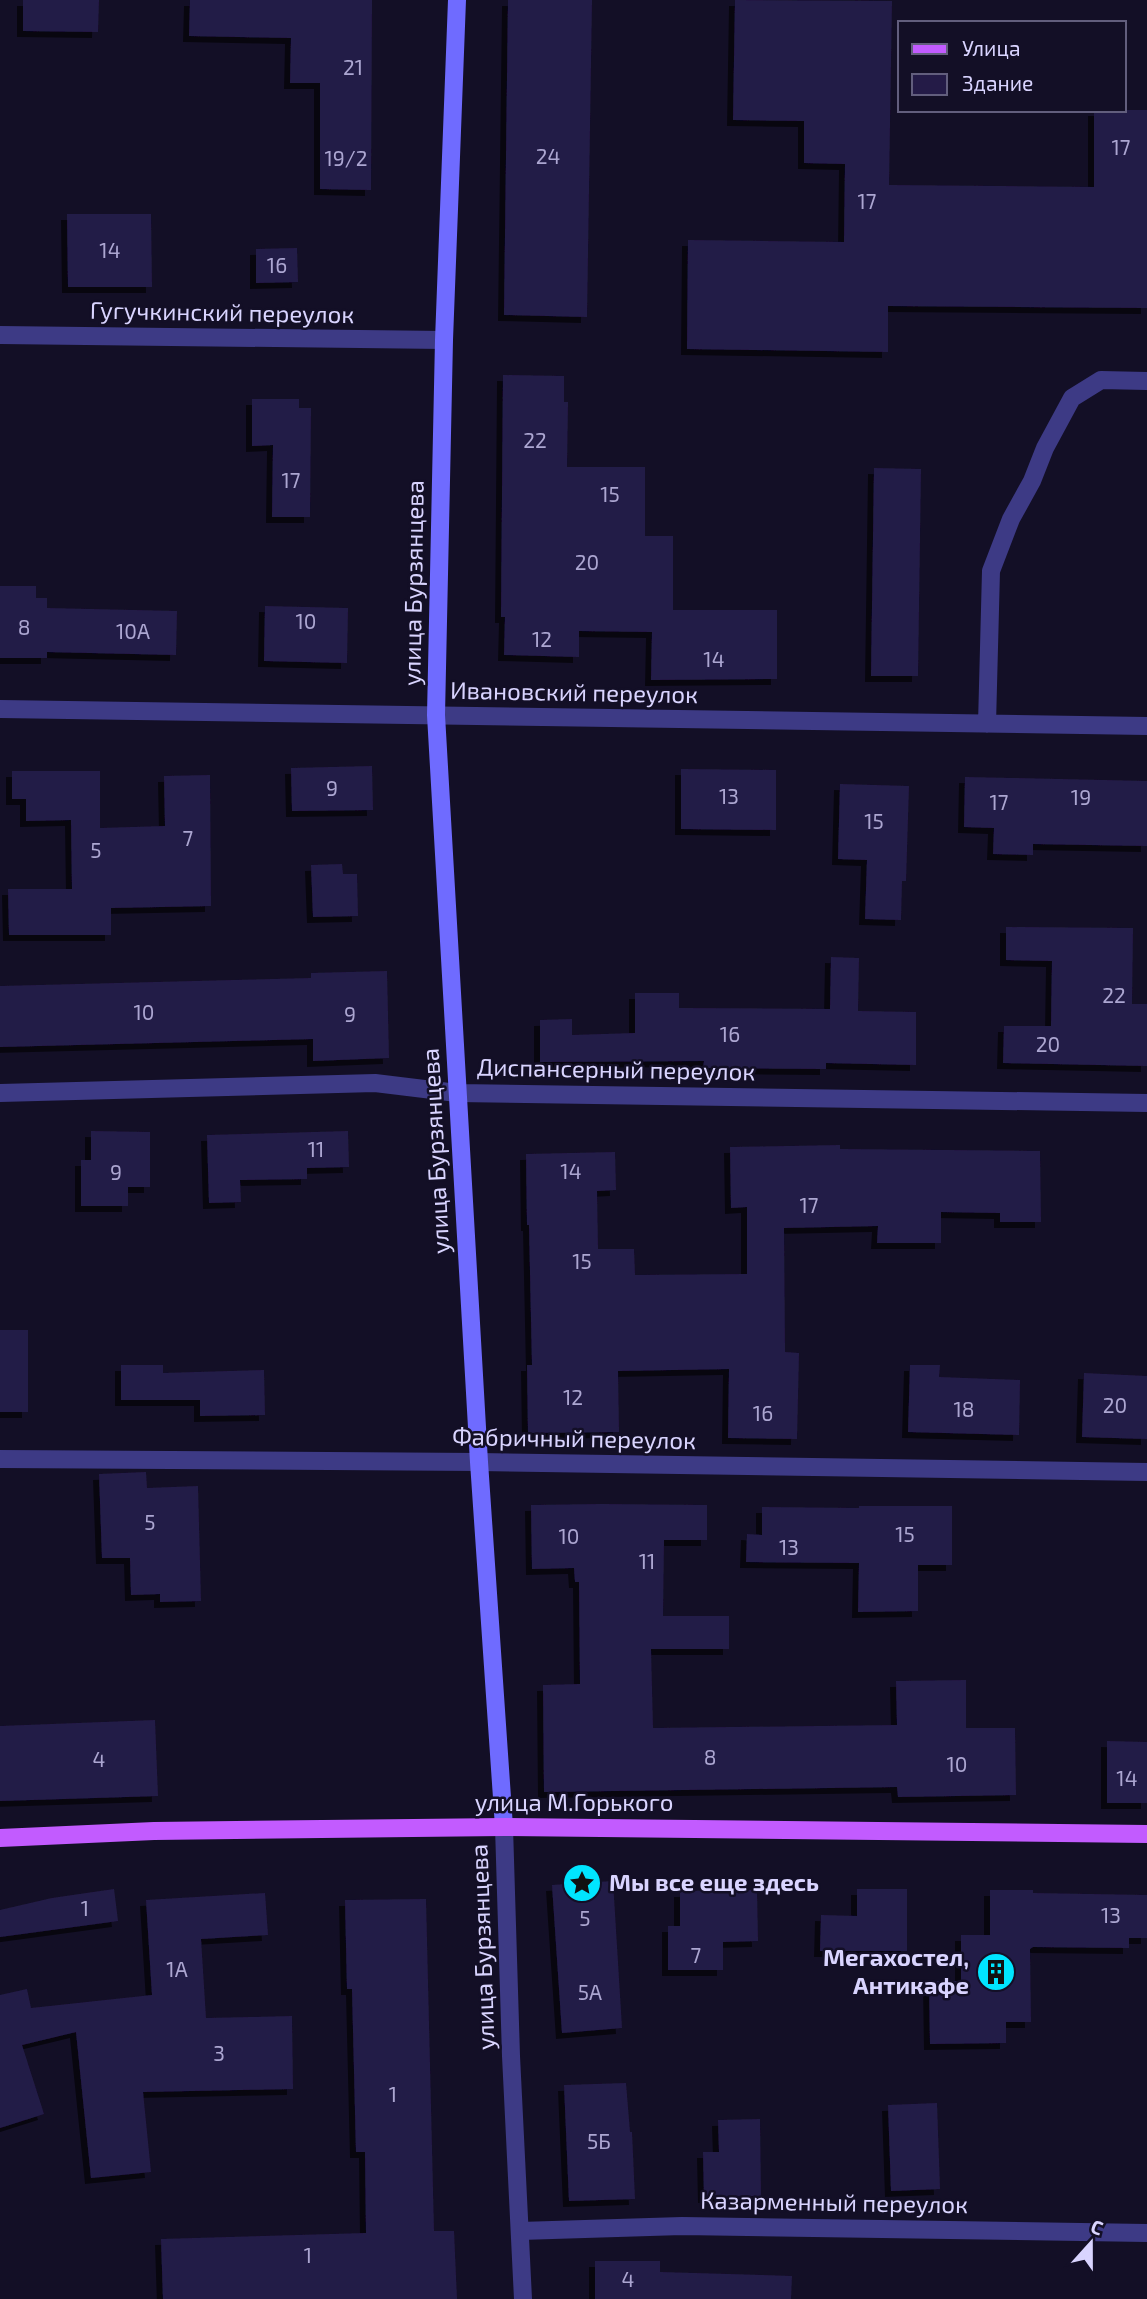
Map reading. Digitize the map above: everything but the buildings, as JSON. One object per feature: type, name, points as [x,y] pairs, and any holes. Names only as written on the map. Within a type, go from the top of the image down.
[{"type":"main road","name":"улица М.Горького","points":[[0,1838],[154,1831],[504,1827],[1147,1834]]},
{"type":"street","name":"улица Бурзянцева","points":[[457,0],[444,340],[436,715],[479,1462],[504,1827],[511,2056],[523,2299]]},
{"type":"street","name":"Гугучкинский переулок","points":[[0,335],[444,340]]},
{"type":"street","points":[[987,724],[991,571],[1011,519],[1072,398],[1101,380],[1147,381]]},
{"type":"street","name":"Ивановский переулок","points":[[0,709],[1147,726]]},
{"type":"street","name":"Диспансерный переулок","points":[[0,1093],[375,1083],[457,1093],[1147,1103]]},
{"type":"street","name":"Фабричный переулок","points":[[0,1459],[479,1462],[1147,1472]]},
{"type":"street","name":"Казарменный переулок","points":[[520,2231],[682,2225],[1147,2233]]},
{"type":"place","name":"Мы все еще здесь","points":[[582,1883]]},
{"type":"place","name":"Мегахостел, Антикафе","points":[[996,1972]]}]
